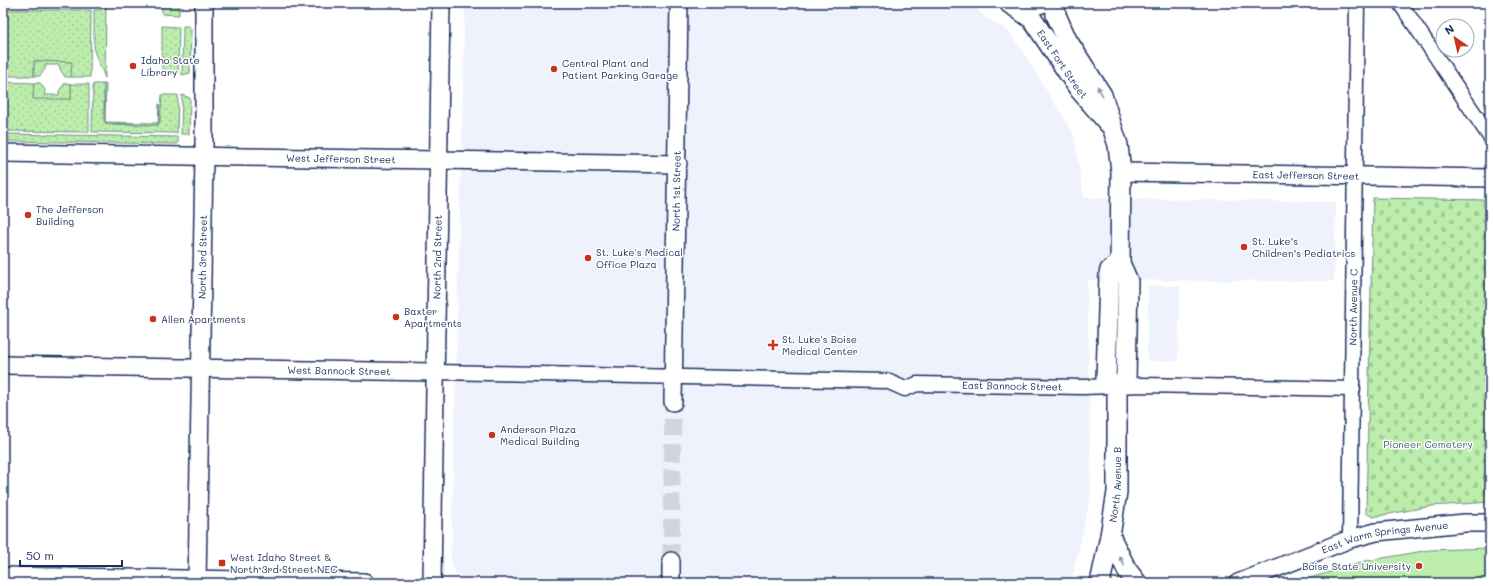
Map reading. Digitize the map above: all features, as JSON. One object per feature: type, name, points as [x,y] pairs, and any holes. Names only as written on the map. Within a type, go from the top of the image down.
[{"type":"main road","points":[[1010,4],[1021,7],[1042,3]]},
{"type":"main road","name":"East Fort Street","points":[[1055,3],[1056,15],[1067,40],[1102,95],[1118,145],[1121,172]]},
{"type":"main road","name":"East Fort Street","points":[[1010,4],[1032,19],[1079,89],[1112,128]]},
{"type":"main road","points":[[1117,386],[1126,380],[1127,357],[1128,281],[1120,263],[1121,172]]},
{"type":"main road","name":"North Avenue B","points":[[1100,583],[1117,492],[1117,386]]},
{"type":"main road","points":[[1110,536],[1127,570],[1137,583]]},
{"type":"main road","points":[[3,577],[197,582],[364,583]]},
{"type":"street","name":"North 3rd Street","points":[[197,582],[204,156],[204,3]]},
{"type":"street","name":"North 2nd Street","points":[[432,583],[441,3]]},
{"type":"street","name":"North 1st Street","points":[[673,402],[678,164],[679,3]]},
{"type":"street","name":"North Avenue C","points":[[1350,539],[1358,3]]},
{"type":"street","points":[[1408,6],[1490,137]]},
{"type":"street","name":"West Jefferson Street","points":[[3,153],[678,164]]},
{"type":"street","name":"East Jefferson Street","points":[[1121,172],[1490,178]]},
{"type":"street","name":"West Bannock Street","points":[[3,365],[674,376]]},
{"type":"street","name":"East Bannock Street","points":[[674,376],[886,381],[905,389],[916,384],[1352,389]]},
{"type":"street","name":"East Warm Springs Avenue","points":[[1238,583],[1350,539],[1383,532],[1464,523],[1490,523]]},
{"type":"street","points":[[671,561],[671,583]]},
{"type":"shaded area","name":"St. Luke's Boise Medical Center","points":[[465,3],[971,3],[985,17],[1008,31],[1021,49],[1074,135],[1084,198],[1336,202],[1334,281],[1087,280],[1091,495],[1071,583],[901,583],[886,579],[462,578],[456,573],[451,564]]},
{"type":"shaded area","points":[[1148,286],[1180,286],[1178,361],[1147,361]]},
{"type":"green space","points":[[162,3],[179,3],[179,15],[162,14]]},
{"type":"green space","points":[[101,5],[106,5],[105,78],[94,51],[94,10],[101,10]]},
{"type":"green space","points":[[3,10],[91,10],[90,77],[71,77],[71,62],[34,61],[34,76],[3,76]]},
{"type":"green space","points":[[162,26],[179,27],[178,74],[162,74]]},
{"type":"green space","points":[[183,26],[188,26],[191,29],[190,73],[182,75]]},
{"type":"green space","points":[[34,61],[72,62],[71,77],[65,77],[59,65],[46,65],[40,76],[34,76]]},
{"type":"green space","points":[[3,82],[34,83],[33,98],[71,99],[71,84],[89,84],[89,132],[3,131]]},
{"type":"green space","points":[[34,83],[40,83],[45,90],[44,95],[59,95],[59,91],[65,83],[71,84],[71,99],[33,99]]},
{"type":"green space","points":[[93,84],[104,84],[104,121],[107,124],[158,125],[160,122],[162,95],[178,95],[177,133],[92,132]]},
{"type":"green space","points":[[104,84],[106,84],[105,122],[158,123],[160,104],[159,123],[156,125],[105,123]]},
{"type":"green space","points":[[182,95],[190,98],[189,134],[181,134]]},
{"type":"green space","points":[[3,134],[178,137],[178,144],[3,141]]},
{"type":"green space","name":"Pioneer Cemetery","points":[[1373,198],[1490,200],[1490,502],[1432,506],[1373,517],[1366,513]]},
{"type":"green space","name":"Boise State University","points":[[1490,548],[1490,583],[1294,583],[1366,561],[1429,550]]},
{"type":"tunnel","points":[[671,561],[673,402]]},
{"type":"place","name":"Idaho State Library","points":[[133,66]]},
{"type":"place","name":"Central Plant and Patient Parking Garage","points":[[554,69]]},
{"type":"place","name":"The Jefferson Building","points":[[28,215]]},
{"type":"place","name":"St. Luke’s Children’s Pediatrics","points":[[1244,247]]},
{"type":"place","name":"St. Luke's Medical Office Plaza","points":[[588,258]]},
{"type":"place","name":"Baxter Apartments","points":[[396,317]]},
{"type":"place","name":"Allen Apartments","points":[[153,319]]},
{"type":"place","name":"St. Luke's Boise Medical Center","points":[[773,345]]},
{"type":"place","name":"Anderson Plaza Medical Building","points":[[492,435]]},
{"type":"place","name":"West Idaho Street & North 3rd Street NEC","points":[[222,563]]},
{"type":"place","name":"Boise State University","points":[[1419,566]]}]
